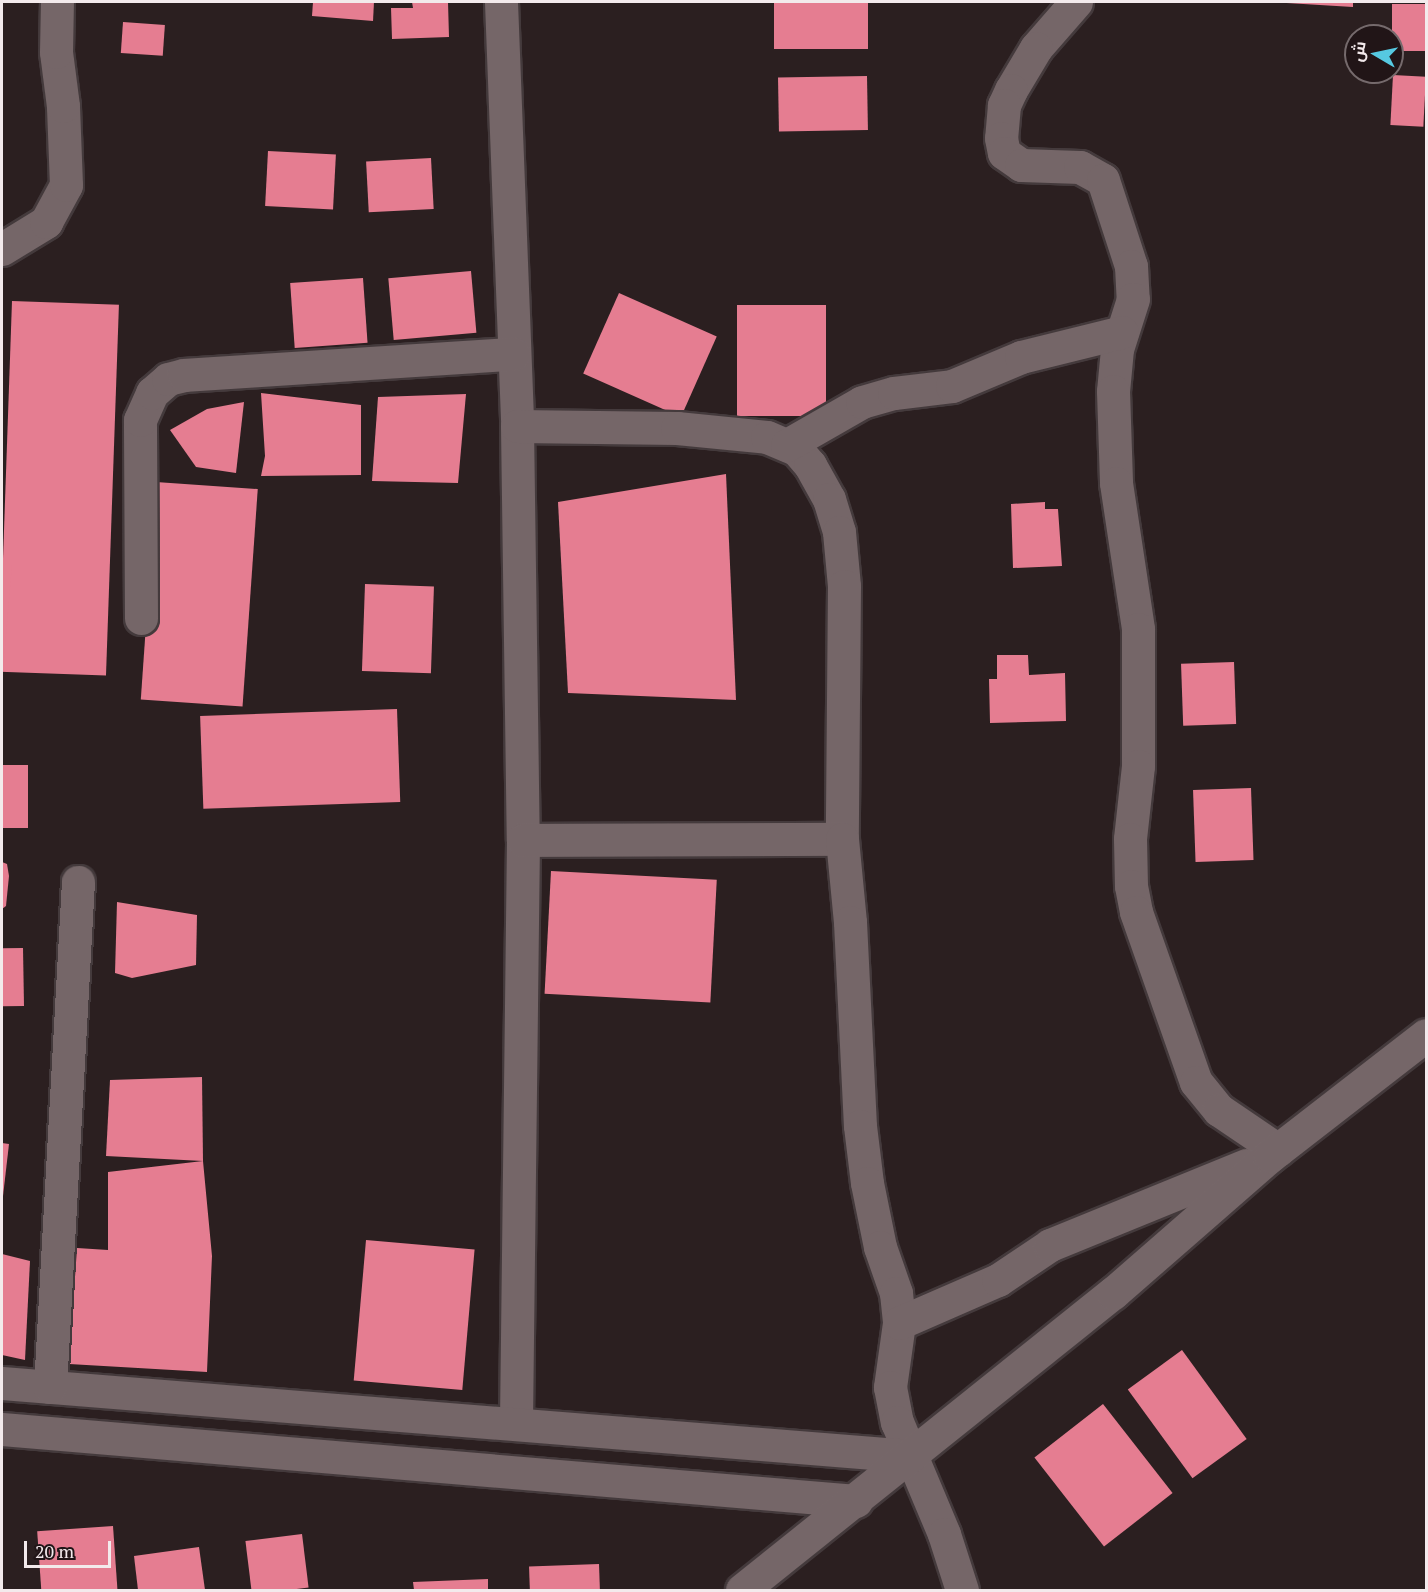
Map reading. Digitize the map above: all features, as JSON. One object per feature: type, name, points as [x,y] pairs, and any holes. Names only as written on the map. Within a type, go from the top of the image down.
[{"type":"street","points":[[2,249],[46,222],[66,185],[63,106],[56,52],[57,2]]},
{"type":"street","points":[[501,2],[517,426],[523,840],[516,1424]]},
{"type":"street","points":[[1076,2],[1036,48],[1011,90],[1004,105],[1001,138],[1004,153],[1021,165],[1080,167],[1103,180],[1132,275],[1133,299],[1122,333],[1114,370],[1113,437],[1120,514],[1138,629],[1138,766],[1129,862],[1134,903],[1196,1082],[1219,1110],[1274,1153]]},
{"type":"street","points":[[787,445],[862,402],[894,393],[952,386],[1021,357],[1122,333]]},
{"type":"street","points":[[141,618],[140,420],[152,393],[168,380],[184,375],[513,354]]},
{"type":"street","points":[[517,426],[702,429],[766,437],[787,445],[810,465],[829,500],[839,532],[844,586],[842,839],[850,922],[860,1126],[867,1183],[880,1247],[896,1293],[899,1323],[890,1387],[897,1422],[944,1534],[962,1590]]},
{"type":"street","points":[[523,840],[842,839]]},
{"type":"street","points":[[50,1387],[78,882]]},
{"type":"street","points":[[742,1590],[1113,1293],[1274,1153],[1426,1035]]},
{"type":"street","points":[[899,1323],[998,1280],[1050,1245],[1274,1153]]},
{"type":"street","points":[[2,1383],[910,1456]]},
{"type":"street","points":[[2,1429],[856,1501]]},
{"type":"building","points":[[313,2],[374,2],[373,21],[312,16]]},
{"type":"building","points":[[412,2],[448,2],[449,37],[392,39],[391,8],[413,8]]},
{"type":"building","points":[[774,2],[868,2],[868,49],[774,49]]},
{"type":"building","points":[[1269,2],[1353,2],[1353,7]]},
{"type":"building","points":[[1392,4],[1426,4],[1426,51],[1404,51],[1404,24],[1392,24]]},
{"type":"building","points":[[123,22],[165,25],[163,56],[121,53]]},
{"type":"building","points":[[867,76],[868,130],[779,132],[778,78]]},
{"type":"building","points":[[1404,76],[1426,77],[1423,127],[1390,125],[1393,84],[1404,84]]},
{"type":"building","points":[[268,151],[336,155],[333,209],[265,206]]},
{"type":"building","points":[[431,158],[434,209],[369,212],[366,161]]},
{"type":"building","points":[[471,271],[476,333],[394,340],[388,278]]},
{"type":"building","points":[[363,278],[368,343],[295,348],[290,283]]},
{"type":"building","points":[[619,293],[717,337],[681,417],[583,373]]},
{"type":"building","points":[[12,301],[119,305],[106,676],[2,672],[2,587]]},
{"type":"building","points":[[737,305],[826,305],[826,416],[737,416]]},
{"type":"building","points":[[261,393],[361,405],[361,475],[261,476],[265,456]]},
{"type":"building","points":[[466,394],[458,483],[372,481],[378,397]]},
{"type":"building","points":[[244,402],[236,473],[196,467],[170,430],[207,409]]},
{"type":"building","points":[[726,474],[736,700],[568,693],[558,502]]},
{"type":"building","points":[[156,482],[258,489],[243,707],[141,699]]},
{"type":"building","points":[[1045,502],[1045,509],[1058,509],[1062,566],[1013,568],[1011,504]]},
{"type":"building","points":[[2,565],[12,565],[3,672],[2,672]]},
{"type":"building","points":[[365,584],[434,586],[431,673],[362,671]]},
{"type":"building","points":[[997,655],[1028,655],[1029,675],[1065,673],[1066,721],[990,723],[989,679],[997,679]]},
{"type":"building","points":[[1234,662],[1236,724],[1183,726],[1181,664]]},
{"type":"building","points":[[397,709],[400,802],[203,809],[200,716]]},
{"type":"building","points":[[2,765],[28,765],[28,828],[2,828]]},
{"type":"building","points":[[1251,788],[1254,860],[1196,862],[1193,790]]},
{"type":"building","points":[[2,862],[7,864],[9,876],[6,906],[2,909]]},
{"type":"building","points":[[551,871],[717,880],[710,1003],[545,994]]},
{"type":"building","points":[[117,902],[197,915],[196,965],[132,978],[115,973]]},
{"type":"building","points":[[2,948],[23,948],[24,1006],[3,1006]]},
{"type":"building","points":[[202,1077],[203,1161],[106,1156],[110,1080]]},
{"type":"building","points":[[2,1143],[9,1144],[3,1196],[2,1196]]},
{"type":"building","points":[[203,1161],[212,1256],[207,1372],[69,1364],[77,1248],[108,1250],[108,1172]]},
{"type":"building","points":[[366,1240],[475,1249],[462,1390],[354,1380]]},
{"type":"building","points":[[2,1254],[30,1261],[25,1360],[2,1355]]},
{"type":"building","points":[[1182,1350],[1247,1439],[1192,1478],[1128,1389]]},
{"type":"building","points":[[1103,1404],[1173,1493],[1104,1547],[1034,1458]]},
{"type":"building","points":[[113,1526],[117,1590],[41,1590],[37,1531]]},
{"type":"building","points":[[302,1534],[309,1588],[251,1590],[245,1541]]},
{"type":"building","points":[[199,1547],[205,1590],[138,1590],[134,1556]]},
{"type":"building","points":[[599,1564],[600,1590],[530,1590],[529,1566]]},
{"type":"building","points":[[488,1579],[488,1590],[414,1590],[413,1582]]}]
